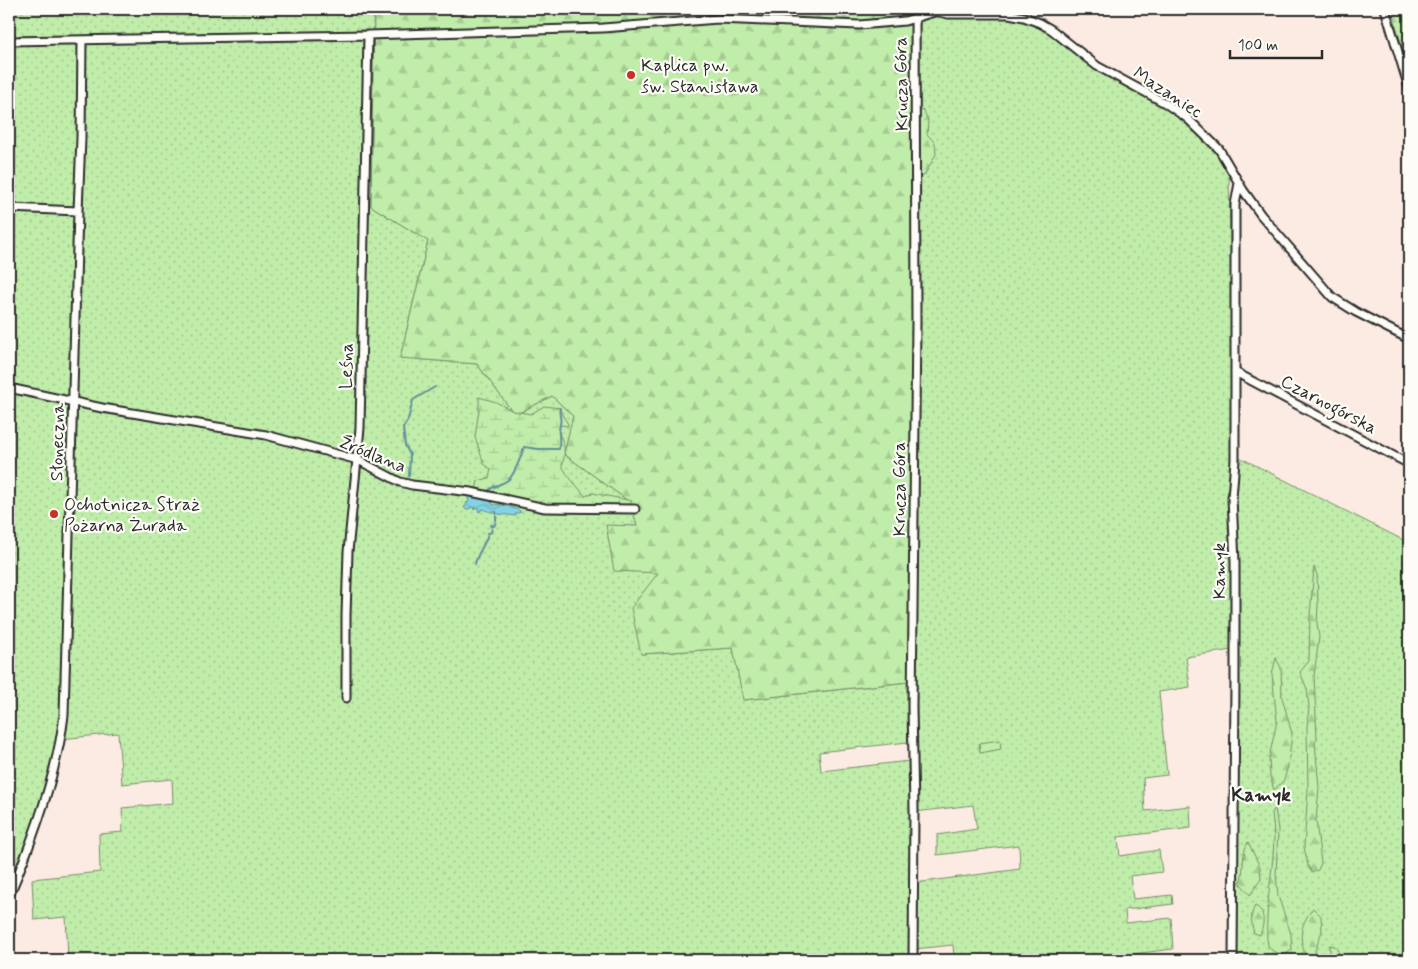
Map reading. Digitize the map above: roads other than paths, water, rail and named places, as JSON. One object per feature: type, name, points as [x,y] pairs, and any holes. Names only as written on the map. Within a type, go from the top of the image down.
[{"type":"street","name":"Krucza Góra","points":[[912,960],[917,105],[915,9]]},
{"type":"street","points":[[1385,9],[1409,88]]},
{"type":"street","points":[[9,41],[368,35],[604,28],[718,19],[859,25],[882,24],[915,18],[932,10]]},
{"type":"street","name":"Mazaniec","points":[[932,10],[948,14],[1009,14],[1040,23],[1097,66],[1165,103],[1187,118],[1219,149],[1271,228],[1332,297],[1356,312],[1409,339]]},
{"type":"street","name":"Leśna","points":[[346,698],[348,552],[360,428],[368,35]]},
{"type":"street","name":"Słoneczna","points":[[9,896],[38,820],[63,728],[81,138],[82,40]]},
{"type":"street","name":"Kamyk","points":[[1233,960],[1235,554],[1232,498],[1235,460],[1235,204],[1239,182]]},
{"type":"street","points":[[9,208],[78,211]]},
{"type":"street","name":"Czarnogórska","points":[[1235,372],[1409,464]]},
{"type":"street","name":"Źródlana","points":[[9,388],[73,403],[266,435],[358,460],[400,482],[412,485],[471,492],[545,508],[586,510],[635,509]]},
{"type":"water","points":[[471,496],[489,499],[493,505],[508,506],[521,512],[515,514],[516,516],[498,514],[482,509],[480,512],[478,511],[479,508],[476,507],[474,510],[473,507],[466,510],[464,507],[469,502],[468,498]]},
{"type":"waterway","points":[[409,476],[410,455],[405,445],[403,428],[408,420],[413,400],[435,387]]},
{"type":"waterway","points":[[487,492],[510,478],[518,465],[524,447],[559,449],[560,408]]},
{"type":"waterway","points":[[475,564],[488,533],[492,530],[491,525],[494,526],[496,522],[496,512]]},
{"type":"place","name":"Kaplica pw. św. Stanisława","points":[[631,75]]},
{"type":"place","name":"Ochotnicza Straż Pożarna Żurada","points":[[54,514]]},
{"type":"district","name":"Kamyk","points":[[1261,794]]}]
